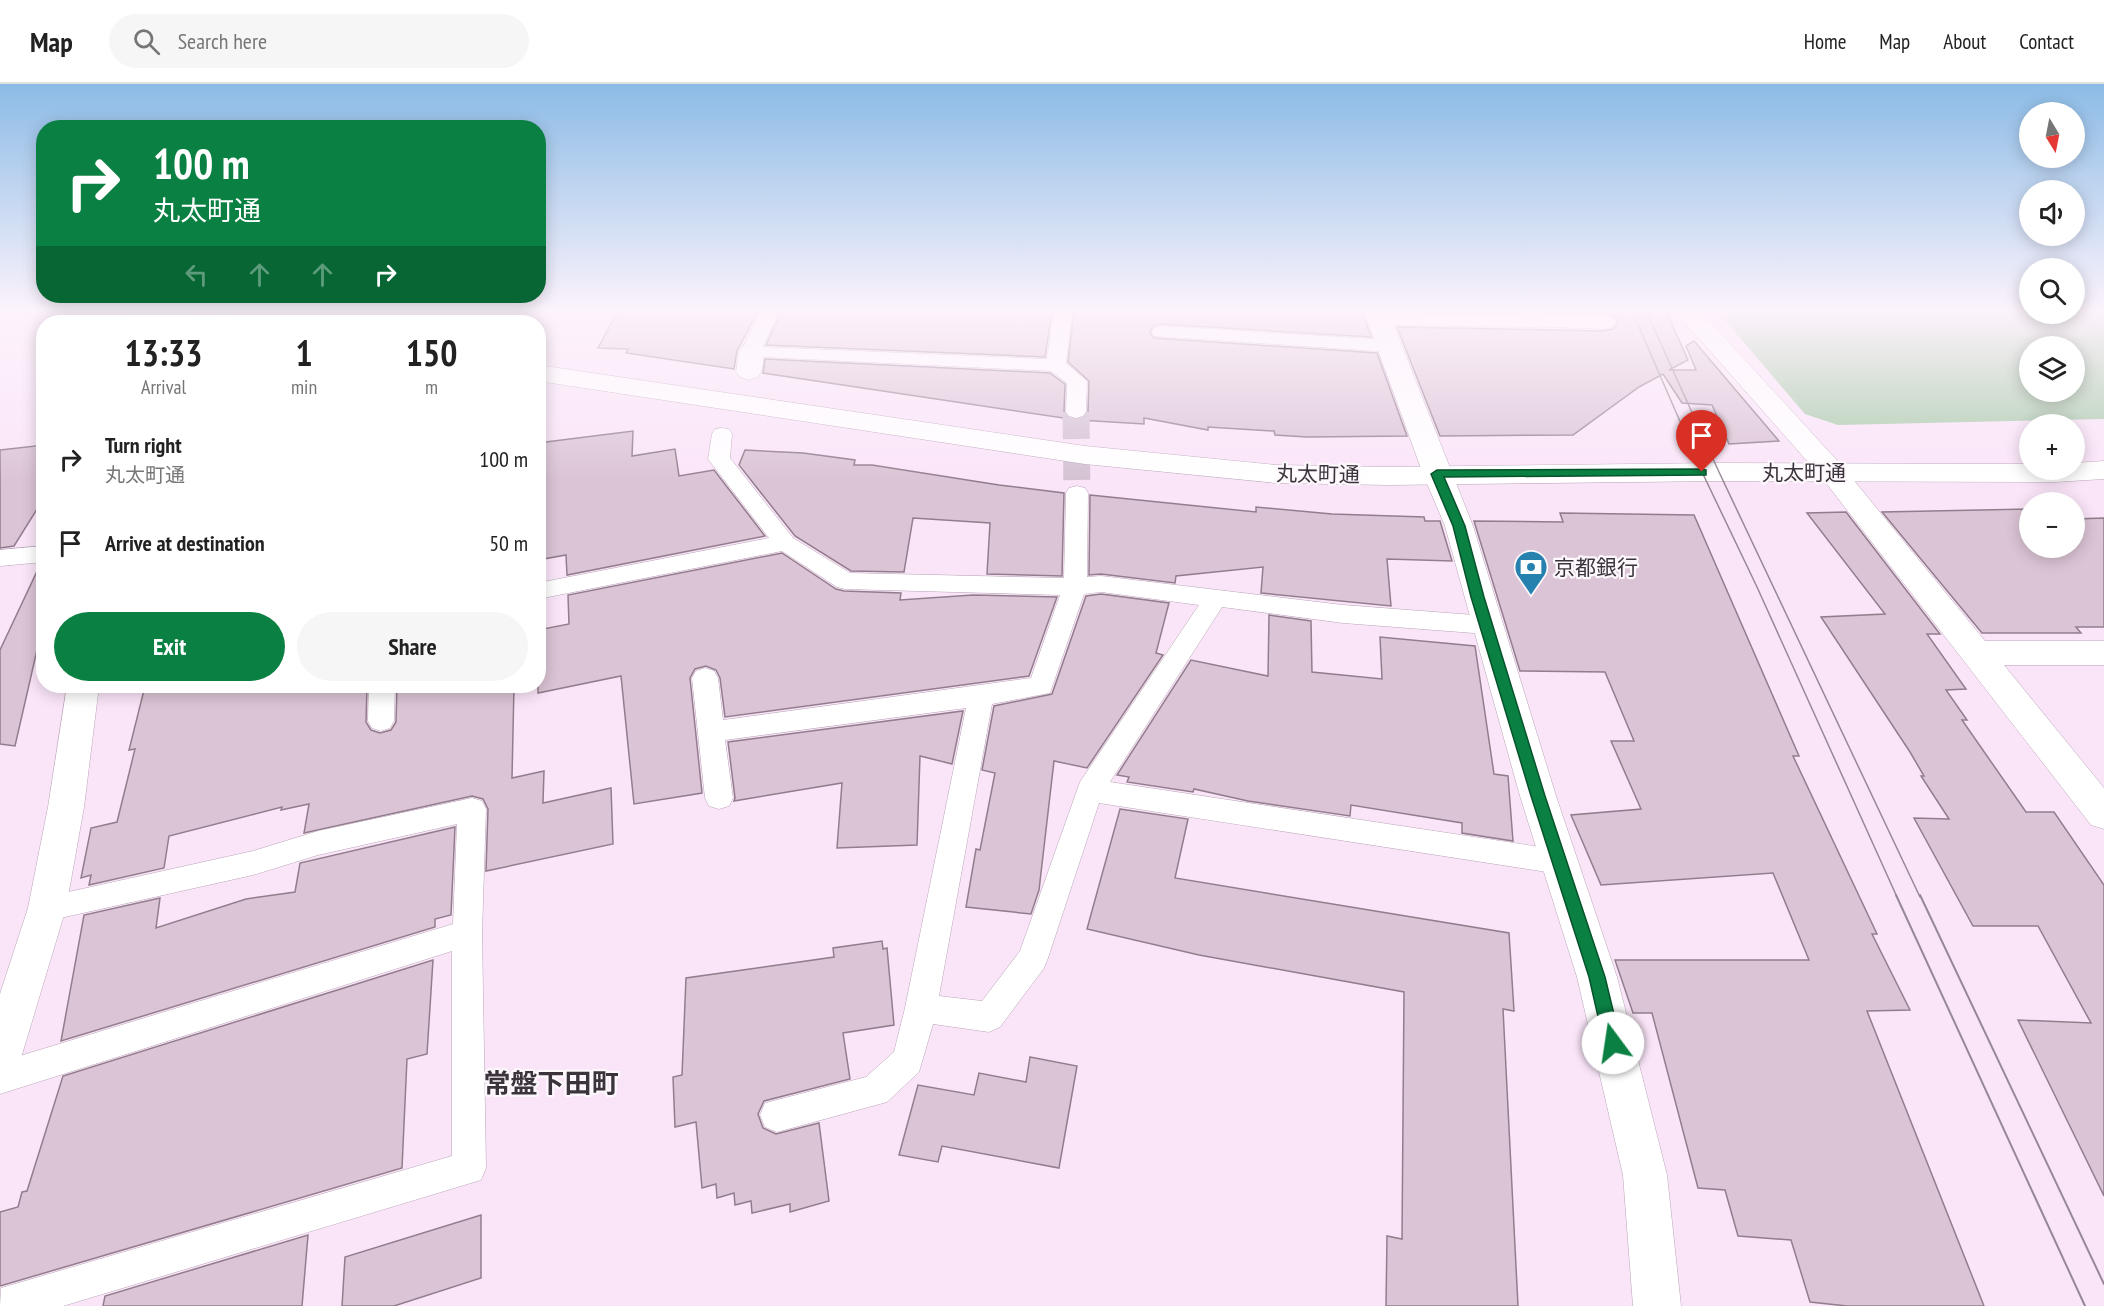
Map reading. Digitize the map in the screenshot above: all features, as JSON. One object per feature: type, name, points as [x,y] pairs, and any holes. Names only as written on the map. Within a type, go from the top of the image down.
[{"type":"street","points":[[1398,368],[1459,526],[1486,625],[1597,977],[1645,1175],[1657,1306]]},
{"type":"street","points":[[1739,368],[1833,472],[2104,814]]},
{"type":"street","name":"丸太町通","points":[[546,374],[1074,453],[1276,474],[1389,476],[1833,472],[2055,473],[2104,470]]},
{"type":"street","points":[[1976,653],[2104,652]]},
{"type":"street","points":[[0,1058],[47,908],[66,807],[82,693]]},
{"type":"lane","points":[[1060,368],[1077,381],[1076,412]]},
{"type":"lane","points":[[722,434],[719,459],[785,543],[845,581],[1075,587],[1101,584],[1343,614],[1486,625]]},
{"type":"lane","points":[[712,732],[1041,686],[1075,587],[1077,493]]},
{"type":"lane","points":[[546,589],[785,543]]},
{"type":"lane","points":[[0,558],[36,555]]},
{"type":"lane","points":[[921,1008],[989,1017],[1033,958],[1090,790],[1216,598]]},
{"type":"lane","points":[[705,678],[719,798]]},
{"type":"lane","points":[[381,721],[382,693]]},
{"type":"lane","points":[[777,1115],[875,1091],[908,1061],[921,1008],[981,696]]},
{"type":"lane","points":[[1090,790],[1560,862]]},
{"type":"lane","points":[[1,1306],[469,1168],[467,933],[472,809],[318,843],[254,863],[47,908]]},
{"type":"lane","points":[[0,1078],[467,933]]},
{"type":"green space","points":[[1766,368],[2019,368],[2019,402],[2085,402],[2085,368],[2104,368],[2104,419],[2085,419],[2085,414],[2019,414],[2019,421],[1838,425],[1805,414]]},
{"type":"building","points":[[764,368],[949,368],[1050,373],[1065,384],[1064,412],[1070,419],[763,373]]},
{"type":"building","points":[[1075,368],[1382,368],[1407,436],[1307,437],[1275,435],[1274,431],[1208,427],[1208,430],[1144,418],[1144,424],[1078,420],[1085,417],[1088,412],[1089,381]]},
{"type":"building","points":[[1413,368],[1673,368],[1669,370],[1696,370],[1695,368],[1717,368],[1779,441],[1729,444],[1712,405],[1682,403],[1663,374],[1639,387],[1573,435],[1440,436]]},
{"type":"building","points":[[633,431],[632,456],[675,449],[679,476],[714,470],[765,536],[567,575],[566,555],[546,559],[546,442]]},
{"type":"building","points":[[36,446],[36,511],[14,546],[0,548],[0,450]]},
{"type":"building","points":[[745,450],[803,453],[855,460],[854,465],[872,465],[1064,493],[1062,576],[987,574],[990,523],[913,518],[904,572],[851,571],[795,536],[739,465]]},
{"type":"building","points":[[1090,495],[1256,512],[1256,507],[1332,514],[1424,517],[1425,521],[1440,521],[1452,561],[1387,559],[1391,606],[1261,593],[1263,567],[1176,576],[1175,583],[1101,574],[1089,575]]},
{"type":"building","points":[[2019,509],[2019,558],[2085,558],[2085,519],[2104,518],[2104,627],[2076,627],[2081,633],[1982,633],[1882,512]]},
{"type":"building","points":[[1846,512],[1940,634],[1927,634],[1966,689],[1946,690],[1967,720],[1962,720],[2026,812],[2054,812],[2104,885],[2104,1196],[2018,1020],[2091,1023],[2038,926],[1973,926],[1914,818],[1949,819],[1921,776],[1924,776],[1910,752],[1821,617],[1885,614],[1807,513]]},
{"type":"building","points":[[1560,513],[1694,515],[1799,756],[1793,756],[1877,934],[1872,934],[1910,1010],[1867,1011],[1984,1306],[1847,1306],[1810,1302],[1791,1240],[1738,1236],[1725,1190],[1698,1188],[1652,1013],[1633,1013],[1615,960],[1809,960],[1773,873],[1601,885],[1571,815],[1641,809],[1611,741],[1634,741],[1605,672],[1520,671],[1474,521],[1563,522]]},
{"type":"building","points":[[782,553],[836,589],[901,593],[900,600],[973,595],[1057,597],[1029,676],[725,717],[720,678],[716,670],[706,666],[695,669],[690,678],[702,793],[634,804],[621,676],[546,691],[546,628],[569,624],[568,595]]},
{"type":"building","points":[[36,574],[36,654],[15,746],[0,744],[0,650]]},
{"type":"building","points":[[1101,594],[1169,603],[1156,653],[1163,655],[1087,768],[1054,761],[1039,890],[1031,914],[966,907],[976,849],[980,850],[995,773],[982,770],[994,706],[1052,694],[1086,596]]},
{"type":"building","points":[[1269,615],[1311,621],[1312,672],[1382,679],[1380,637],[1475,646],[1494,774],[1508,776],[1513,841],[1462,833],[1462,823],[1351,805],[1350,816],[1248,801],[1194,789],[1193,792],[1127,782],[1129,777],[1117,775],[1191,660],[1268,676]]},
{"type":"building","points":[[143,693],[367,693],[366,722],[371,730],[380,733],[391,730],[396,722],[397,693],[514,693],[512,778],[544,771],[543,803],[611,788],[613,844],[486,871],[488,809],[483,799],[472,796],[304,833],[309,804],[281,810],[282,807],[169,836],[164,868],[89,885],[91,875],[81,878],[91,828],[117,822],[135,749],[129,750]]},
{"type":"building","points":[[963,711],[952,764],[920,756],[917,845],[837,848],[842,783],[734,801],[728,742]]},
{"type":"building","points":[[1120,809],[1188,819],[1175,878],[1509,933],[1514,1011],[1503,1009],[1518,1306],[1386,1306],[1387,1236],[1402,1239],[1404,992],[1199,955],[1087,929]]},
{"type":"building","points":[[455,827],[451,915],[435,919],[435,927],[61,1041],[84,915],[160,898],[156,928],[246,899],[295,892],[300,863]]},
{"type":"building","points":[[882,941],[883,949],[887,948],[894,1025],[843,1033],[850,1079],[764,1101],[758,1114],[763,1128],[776,1134],[819,1123],[829,1201],[790,1212],[790,1204],[752,1213],[751,1201],[735,1205],[734,1193],[717,1198],[716,1184],[702,1188],[696,1122],[675,1127],[673,1077],[682,1075],[686,978],[834,957],[833,948]]},
{"type":"building","points":[[433,960],[427,1054],[407,1059],[402,1168],[0,1286],[0,1212],[18,1207],[22,1192],[27,1191],[63,1076]]},
{"type":"building","points":[[1030,1057],[1077,1066],[1059,1168],[942,1146],[938,1162],[899,1155],[918,1085],[974,1095],[979,1073],[1026,1082]]},
{"type":"building","points":[[481,1215],[481,1278],[394,1306],[342,1306],[345,1257]]},
{"type":"building","points":[[308,1235],[302,1306],[103,1306],[105,1296]]},
{"type":"tunnel","points":[[1076,412],[1077,493]]},
{"type":"tram line","points":[[1657,368],[1702,472],[1757,587],[1897,897]]},
{"type":"tram line","points":[[1672,368],[1920,897]]},
{"type":"tram line","points":[[1896,895],[2085,1306]]},
{"type":"tram line","points":[[1920,895],[2104,1284]]},
{"type":"place","name":"京都銀行","points":[[1531,596]]},
{"type":"district","name":"常盤下田町","points":[[551,1083]]},
{"type":"route","points":[[1613,1043],[1597,977],[1538,796],[1459,526],[1437,474],[1702,472]]}]
